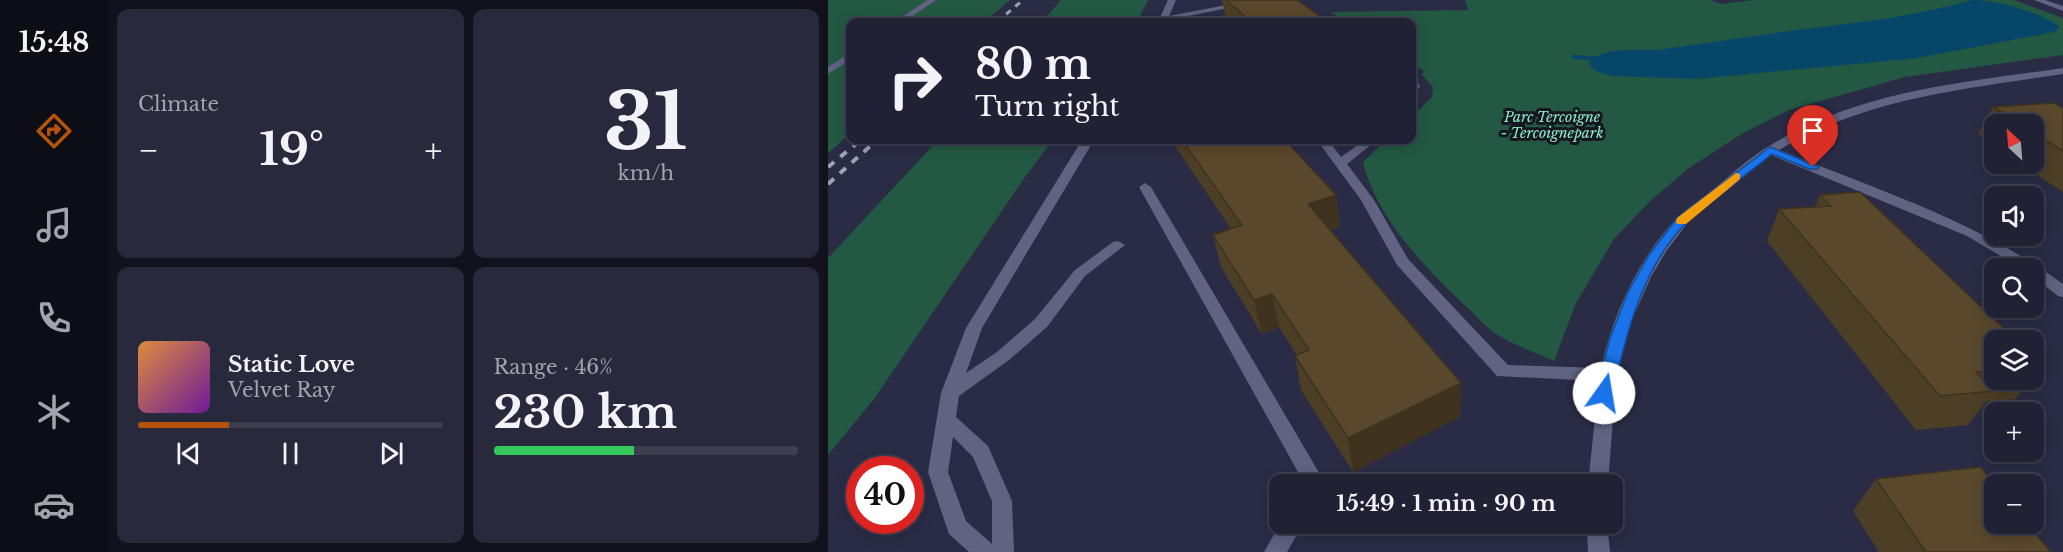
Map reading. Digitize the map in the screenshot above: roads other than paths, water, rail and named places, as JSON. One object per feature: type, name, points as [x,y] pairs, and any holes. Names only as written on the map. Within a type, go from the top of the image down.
[{"type":"street","points":[[905,18],[932,0]]},
{"type":"street","points":[[1164,18],[1172,0]]},
{"type":"street","points":[[1178,18],[1265,0]]},
{"type":"street","points":[[2038,0],[2063,9]]},
{"type":"street","points":[[828,71],[846,59]]},
{"type":"street","points":[[1599,474],[1604,393],[1617,338],[1654,258],[1682,221],[1770,150],[1799,134],[1882,103],[1932,90],[2063,70]]},
{"type":"street","points":[[985,552],[957,527],[938,472],[951,393],[974,328],[1086,144]]},
{"type":"street","points":[[1326,144],[1367,200],[1402,262],[1503,371],[1608,375]]},
{"type":"street","points":[[1340,163],[1366,144]]},
{"type":"street","points":[[1770,150],[1972,233],[2014,258]]},
{"type":"street","points":[[1145,187],[1309,474]]},
{"type":"street","points":[[951,393],[1003,356],[1041,323],[1080,273],[1118,245]]},
{"type":"street","points":[[2044,277],[2063,292]]},
{"type":"street","points":[[947,420],[981,452],[1002,501],[1003,552]]},
{"type":"street","points":[[1275,552],[1286,534]]},
{"type":"street","points":[[1598,534],[1599,552]]},
{"type":"water","points":[[1972,0],[2018,8],[2041,16],[2060,27],[2054,32],[1917,58],[1697,79],[1610,76],[1594,70],[1589,63],[1596,57],[1614,51],[1664,49],[1868,21]]},
{"type":"waterway","points":[[1575,57],[1609,59]]},
{"type":"railway","points":[[1002,18],[1023,0]]},
{"type":"railway","points":[[828,167],[856,144]]},
{"type":"railway","points":[[828,184],[873,144]]},
{"type":"park label","name":"Parc Tercoigne - Tercoignepark","points":[[1552,126]]}]
